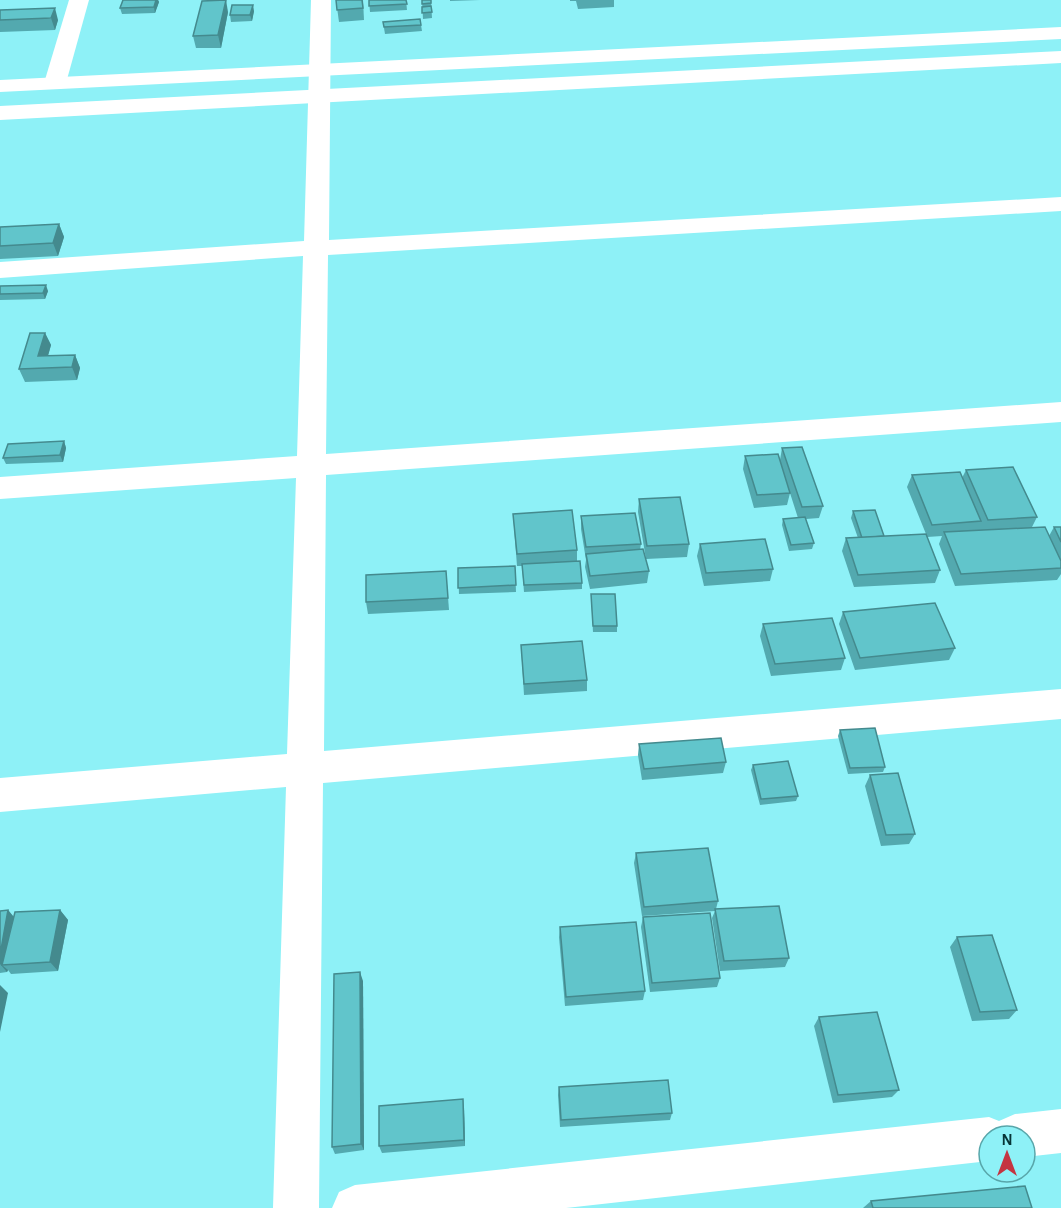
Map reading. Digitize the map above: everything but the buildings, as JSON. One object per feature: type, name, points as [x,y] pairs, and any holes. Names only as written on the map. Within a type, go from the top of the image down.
[{"type":"street","points":[[55,83],[80,0]]},
{"type":"street","points":[[296,1208],[321,0]]},
{"type":"street","points":[[0,113],[320,83],[1061,33]]},
{"type":"street","points":[[0,86],[55,83],[320,83],[1061,57]]},
{"type":"street","points":[[0,270],[316,248],[1061,204]]},
{"type":"street","points":[[0,488],[1061,412]]},
{"type":"street","points":[[0,795],[1061,704]]},
{"type":"street","points":[[1037,1134],[1061,1131]]},
{"type":"street","points":[[356,1208],[977,1140]]}]
